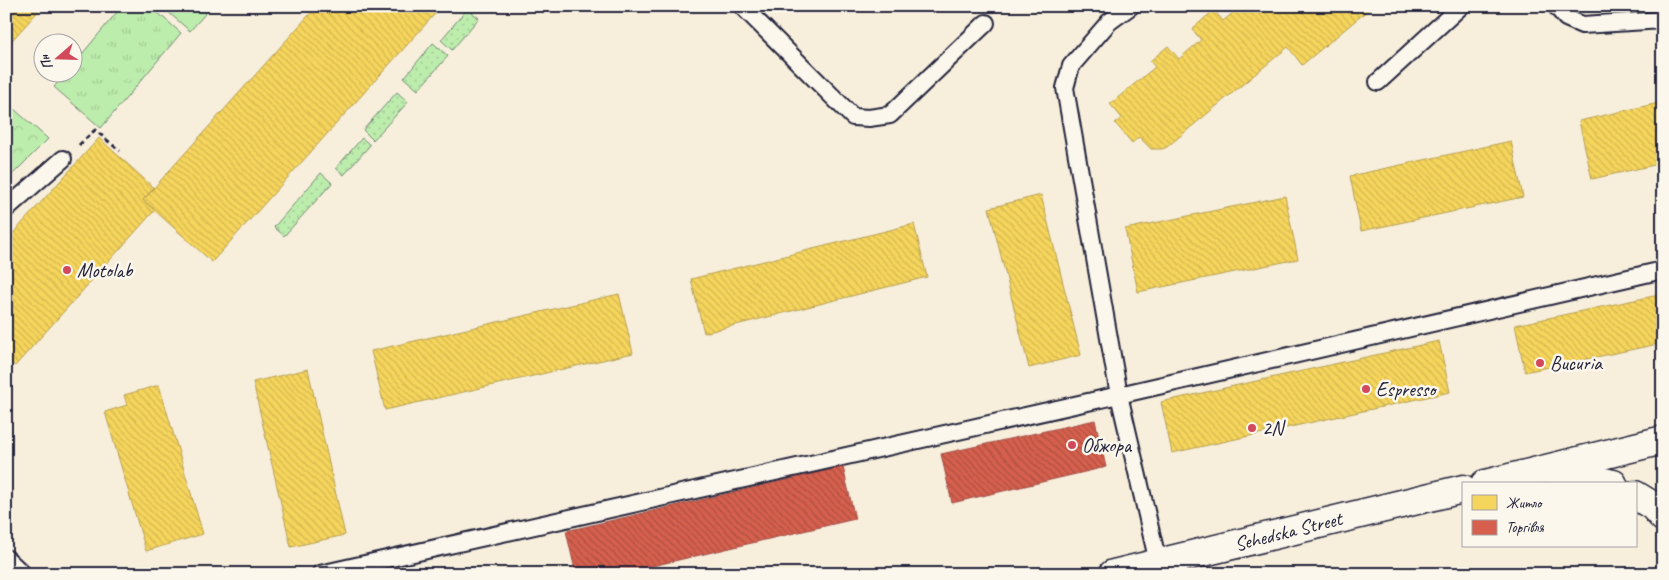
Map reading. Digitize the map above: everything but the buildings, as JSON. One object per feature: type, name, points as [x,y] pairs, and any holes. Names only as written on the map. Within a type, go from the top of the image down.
[{"type":"main road","points":[[1493,482],[1663,440]]},
{"type":"main road","points":[[1545,469],[1604,482]]},
{"type":"main road","name":"Sehedska Street","points":[[1113,574],[1160,568],[1462,489]]},
{"type":"main road","points":[[1636,496],[1653,506],[1663,517]]},
{"type":"lane","points":[[742,6],[853,117],[869,118],[890,115],[986,22]]},
{"type":"lane","points":[[1131,6],[1109,22],[1071,66],[1066,88],[1119,395],[1160,568]]},
{"type":"lane","points":[[1378,82],[1460,6]]},
{"type":"lane","points":[[1556,6],[1566,18],[1582,25],[1663,20]]},
{"type":"lane","points":[[6,209],[64,159]]},
{"type":"lane","points":[[320,574],[1119,395],[1663,270]]},
{"type":"lane","points":[[6,558],[23,574]]},
{"type":"path","points":[[64,159],[95,130],[120,151]]},
{"type":"green space","points":[[122,6],[150,6],[181,33],[101,128],[54,87],[58,82],[82,82],[82,54]]},
{"type":"green space","points":[[161,6],[212,6],[190,31]]},
{"type":"green space","points":[[467,9],[479,18],[452,50],[441,40]]},
{"type":"green space","points":[[433,43],[448,56],[418,90],[404,78]]},
{"type":"green space","points":[[397,92],[408,102],[373,140],[363,130]]},
{"type":"green space","points":[[6,102],[48,139],[6,181]]},
{"type":"green space","points":[[362,138],[370,145],[344,175],[336,168]]},
{"type":"green space","points":[[321,173],[332,183],[284,236],[274,227]]},
{"type":"place","name":"Motolab","points":[[67,270]]},
{"type":"place","name":"Bucuria","points":[[1540,363]]},
{"type":"place","name":"Espresso","points":[[1366,389]]},
{"type":"place","name":"2N","points":[[1252,428]]},
{"type":"place","name":"Обжора","points":[[1072,445]]}]
